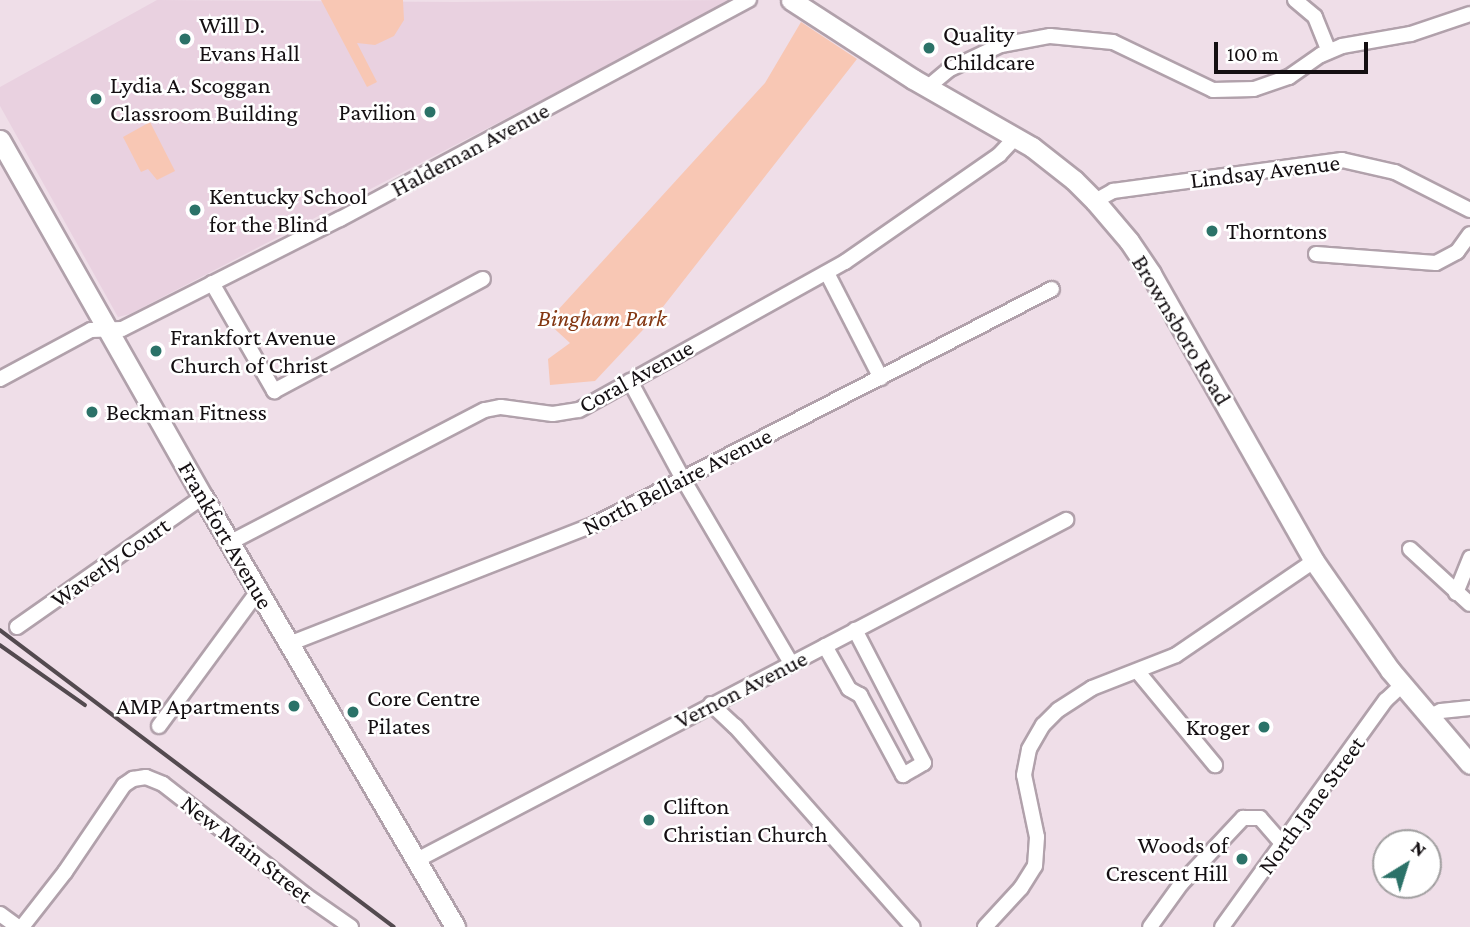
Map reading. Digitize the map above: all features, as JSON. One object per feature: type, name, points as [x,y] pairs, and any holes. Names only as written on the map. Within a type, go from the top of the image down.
[{"type":"main road","name":"Brownsboro Road","points":[[791,0],[928,87],[1050,159],[1095,201],[1129,241],[1151,274],[1314,561],[1402,685],[1470,764]]},
{"type":"main road","name":"Frankfort Avenue","points":[[0,140],[229,543],[455,927]]},
{"type":"street","name":"Haldeman Avenue","points":[[0,379],[91,330],[122,329],[340,219],[749,0]]},
{"type":"street","points":[[1295,0],[1315,17],[1329,51]]},
{"type":"street","points":[[928,87],[948,71],[1001,45],[1050,36],[1113,42],[1205,87],[1227,92],[1271,84],[1289,77],[1329,51],[1342,46],[1411,34],[1470,14]]},
{"type":"street","name":"Coral Avenue","points":[[229,543],[496,403],[553,414],[571,412],[827,273],[999,155],[1016,137]]},
{"type":"street","name":"Lindsay Avenue","points":[[1095,201],[1113,191],[1342,160],[1395,172],[1470,210]]},
{"type":"street","points":[[1316,254],[1436,262],[1457,252],[1470,234]]},
{"type":"street","points":[[827,273],[881,377]]},
{"type":"street","points":[[212,283],[274,391],[483,279]]},
{"type":"street","name":"North Bellaire Avenue","points":[[289,644],[311,633],[549,544],[683,479],[1052,289]]},
{"type":"street","points":[[630,381],[683,479],[791,663]]},
{"type":"street","name":"Waverly Court","points":[[17,627],[203,497]]},
{"type":"street","name":"Vernon Avenue","points":[[417,860],[1066,520]]},
{"type":"street","points":[[1410,549],[1470,604]]},
{"type":"street","points":[[1456,593],[1470,558]]},
{"type":"street","points":[[985,927],[1031,876],[1038,857],[1037,837],[1024,775],[1029,749],[1050,718],[1092,688],[1138,672],[1201,639],[1314,561]]},
{"type":"street","points":[[159,726],[258,591]]},
{"type":"street","points":[[825,646],[849,689],[860,695],[903,775],[924,763],[855,630]]},
{"type":"street","points":[[1138,672],[1215,765]]},
{"type":"street","name":"North Jane Street","points":[[1222,927],[1386,700],[1402,685]]},
{"type":"street","points":[[711,704],[735,726],[914,927]]},
{"type":"street","points":[[1428,717],[1441,711],[1470,708]]},
{"type":"street","name":"New Main Street","points":[[20,927],[65,872],[124,785],[141,777],[163,783],[304,895],[351,927]]},
{"type":"street","points":[[1150,927],[1181,884],[1243,818],[1259,818],[1283,844]]},
{"type":"street","points":[[0,914],[20,927]]},
{"type":"shaded area","name":"Kentucky School for the Blind","points":[[157,0],[734,0],[130,314],[118,317],[0,106],[0,87]]},
{"type":"green space","points":[[321,0],[403,0],[404,20],[394,36],[375,45],[357,43],[377,82],[367,87]]},
{"type":"green space","name":"Bingham Park","points":[[801,22],[857,59],[655,317],[595,381],[550,385],[548,359],[570,343],[547,322],[765,83]]},
{"type":"green space","points":[[150,122],[175,171],[157,180],[148,169],[141,172],[123,137]]},
{"type":"railway","points":[[0,630],[394,927]]},
{"type":"railway","points":[[0,645],[85,705]]},
{"type":"place","name":"Will D. Evans Hall","points":[[185,39]]},
{"type":"place","name":"Quality Childcare","points":[[929,48]]},
{"type":"place","name":"Lydia A. Scoggan Classroom Building","points":[[96,99]]},
{"type":"place","name":"Pavilion","points":[[430,112]]},
{"type":"place","name":"Kentucky School for the Blind","points":[[195,210]]},
{"type":"place","name":"Thorntons","points":[[1212,231]]},
{"type":"place","name":"Frankfort Avenue Church of Christ","points":[[156,351]]},
{"type":"place","name":"Beckman Fitness","points":[[92,412]]},
{"type":"place","name":"AMP Apartments","points":[[294,706]]},
{"type":"place","name":"Core Centre Pilates","points":[[353,712]]},
{"type":"place","name":"Kroger","points":[[1264,727]]},
{"type":"place","name":"Clifton Christian Church","points":[[649,820]]},
{"type":"place","name":"Woods of Crescent Hill","points":[[1242,859]]}]
